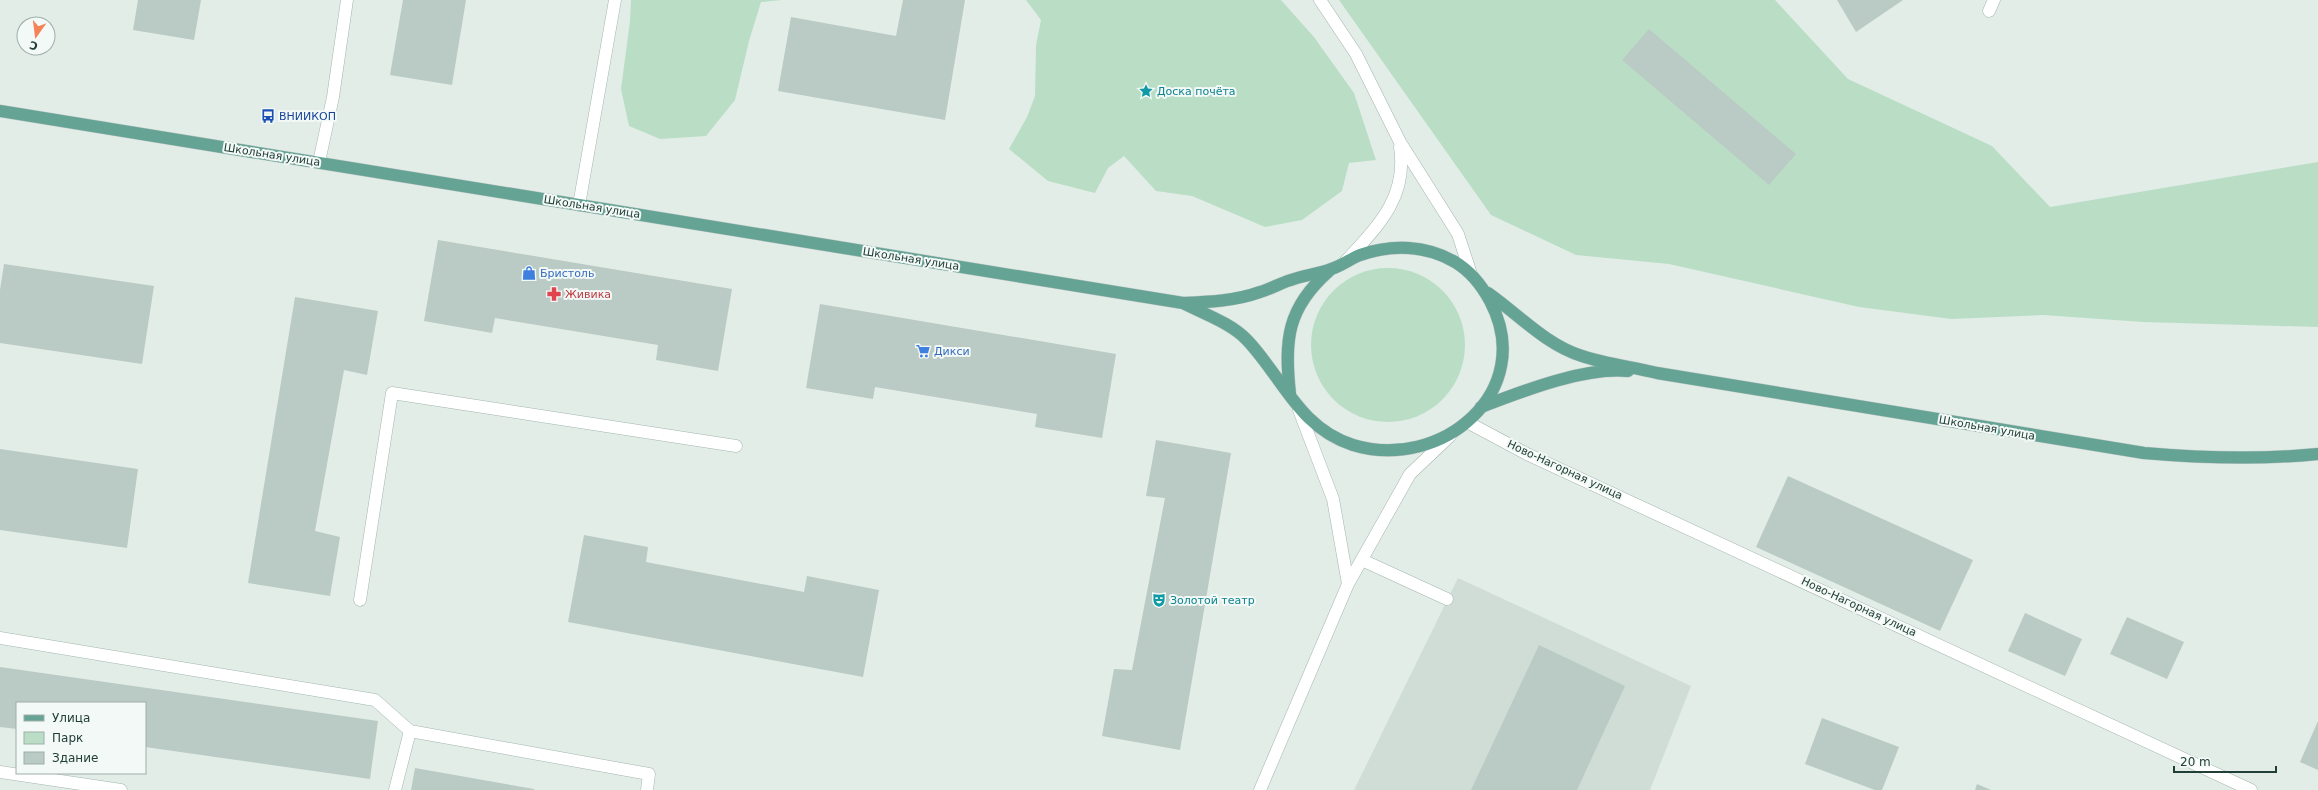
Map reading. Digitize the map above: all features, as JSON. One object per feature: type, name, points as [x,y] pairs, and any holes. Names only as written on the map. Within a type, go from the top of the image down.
[{"type":"main road","name":"Школьная улица","points":[[0,111],[1183,303]]},
{"type":"main road","points":[[1417,248],[1437,253],[1456,262],[1472,274],[1486,292],[1495,311],[1501,333],[1502,355],[1499,373],[1492,391],[1481,407],[1467,422],[1450,436],[1430,445],[1379,451],[1353,445],[1332,436],[1314,425],[1299,410],[1290,394],[1246,339],[1230,327],[1183,303],[1220,302],[1238,298],[1261,292],[1291,280],[1330,270],[1378,250],[1417,248]]},
{"type":"main road","points":[[1290,394],[1287,364],[1294,315],[1315,283],[1330,270]]},
{"type":"main road","points":[[1486,292],[1514,311],[1531,327],[1581,356],[1658,373]]},
{"type":"main road","points":[[1481,407],[1529,388],[1584,375],[1623,370],[1658,373]]},
{"type":"main road","name":"Школьная улица","points":[[1658,373],[2144,452],[2215,459],[2284,458],[2318,454]]},
{"type":"street","points":[[319,162],[333,97],[347,0]]},
{"type":"street","points":[[580,205],[615,0]]},
{"type":"street","points":[[1320,0],[1356,54],[1400,142],[1458,234],[1472,274]]},
{"type":"street","points":[[1989,11],[1994,0]]},
{"type":"street","points":[[1344,264],[1374,230],[1392,202],[1403,165],[1400,142]]},
{"type":"street","points":[[360,600],[392,393],[736,446]]},
{"type":"street","points":[[1299,410],[1333,499],[1348,584]]},
{"type":"street","name":"Ново-Нагорная улица","points":[[1467,422],[1526,454],[2251,790]]},
{"type":"street","points":[[1260,790],[1348,584],[1410,474],[1450,436]]},
{"type":"street","points":[[1362,560],[1447,599]]},
{"type":"street","points":[[0,638],[375,700],[410,731],[649,774],[647,790]]},
{"type":"street","points":[[395,790],[410,731]]},
{"type":"street","points":[[0,772],[121,790]]},
{"type":"shaded area","points":[[1458,578],[1691,686],[1650,790],[1354,790]]},
{"type":"green space","points":[[631,0],[782,0],[761,2],[749,41],[735,100],[706,136],[660,139],[629,126],[621,89],[630,21]]},
{"type":"green space","points":[[1026,0],[1281,0],[1314,37],[1354,93],[1376,160],[1349,163],[1342,191],[1302,220],[1265,227],[1192,196],[1156,191],[1124,156],[1108,168],[1095,193],[1048,181],[1009,149],[1027,117],[1035,96],[1036,45],[1041,20]]},
{"type":"green space","points":[[1339,0],[1775,0],[1848,79],[1992,146],[2050,207],[2318,162],[2318,327],[2143,322],[2043,315],[1951,319],[1859,307],[1669,264],[1576,255],[1491,215]]},
{"type":"green space","points":[[1388,268],[1403,270],[1424,277],[1431,281],[1447,296],[1452,302],[1459,316],[1465,345],[1463,360],[1456,381],[1452,388],[1437,404],[1431,409],[1417,416],[1388,422],[1373,420],[1352,413],[1345,409],[1329,394],[1324,388],[1317,374],[1311,345],[1313,330],[1320,309],[1324,302],[1339,286],[1345,281],[1359,274]]},
{"type":"building","points":[[138,0],[201,0],[194,40],[133,30]]},
{"type":"building","points":[[403,0],[466,0],[452,85],[390,75]]},
{"type":"building","points":[[903,0],[965,0],[945,120],[778,91],[791,17],[896,36]]},
{"type":"building","points":[[1837,0],[1903,0],[1856,32]]},
{"type":"building","points":[[1649,29],[1796,154],[1769,185],[1622,60]]},
{"type":"building","points":[[438,240],[732,289],[718,371],[656,360],[658,345],[495,318],[492,333],[424,321]]},
{"type":"building","points":[[4,264],[154,286],[142,364],[0,343],[0,290]]},
{"type":"building","points":[[295,297],[378,311],[367,375],[344,370],[315,531],[340,537],[330,596],[248,583]]},
{"type":"building","points":[[820,304],[1116,354],[1102,438],[1035,427],[1037,414],[875,387],[873,399],[806,388]]},
{"type":"building","points":[[1156,440],[1231,453],[1180,750],[1102,736],[1114,669],[1132,670],[1165,498],[1146,496]]},
{"type":"building","points":[[0,449],[138,469],[127,548],[0,530]]},
{"type":"building","points":[[1788,476],[1973,560],[1940,631],[1756,547]]},
{"type":"building","points":[[584,535],[648,547],[646,562],[804,592],[807,576],[879,590],[863,677],[568,622]]},
{"type":"building","points":[[2025,613],[2082,639],[2065,676],[2008,651]]},
{"type":"building","points":[[2127,617],[2184,642],[2167,679],[2110,654]]},
{"type":"building","points":[[1539,645],[1625,686],[1577,790],[1471,790]]},
{"type":"building","points":[[0,667],[378,721],[370,779],[146,747],[146,702],[16,702],[16,729],[0,727]]},
{"type":"building","points":[[1822,718],[1899,747],[1882,790],[1875,790],[1805,764]]},
{"type":"building","points":[[2318,721],[2318,770],[2300,762]]},
{"type":"building","points":[[415,768],[534,789],[534,790],[411,790]]},
{"type":"building","points":[[1977,784],[1991,790],[1975,790]]},
{"type":"place","name":"Доска почёта","points":[[1146,91]]},
{"type":"place","name":"ВНИИКОП","points":[[268,116]]},
{"type":"place","name":"Бристоль","points":[[529,273]]},
{"type":"place","name":"Живика","points":[[554,294]]},
{"type":"place","name":"Дикси","points":[[923,351]]},
{"type":"place","name":"Золотой театр","points":[[1159,600]]}]
